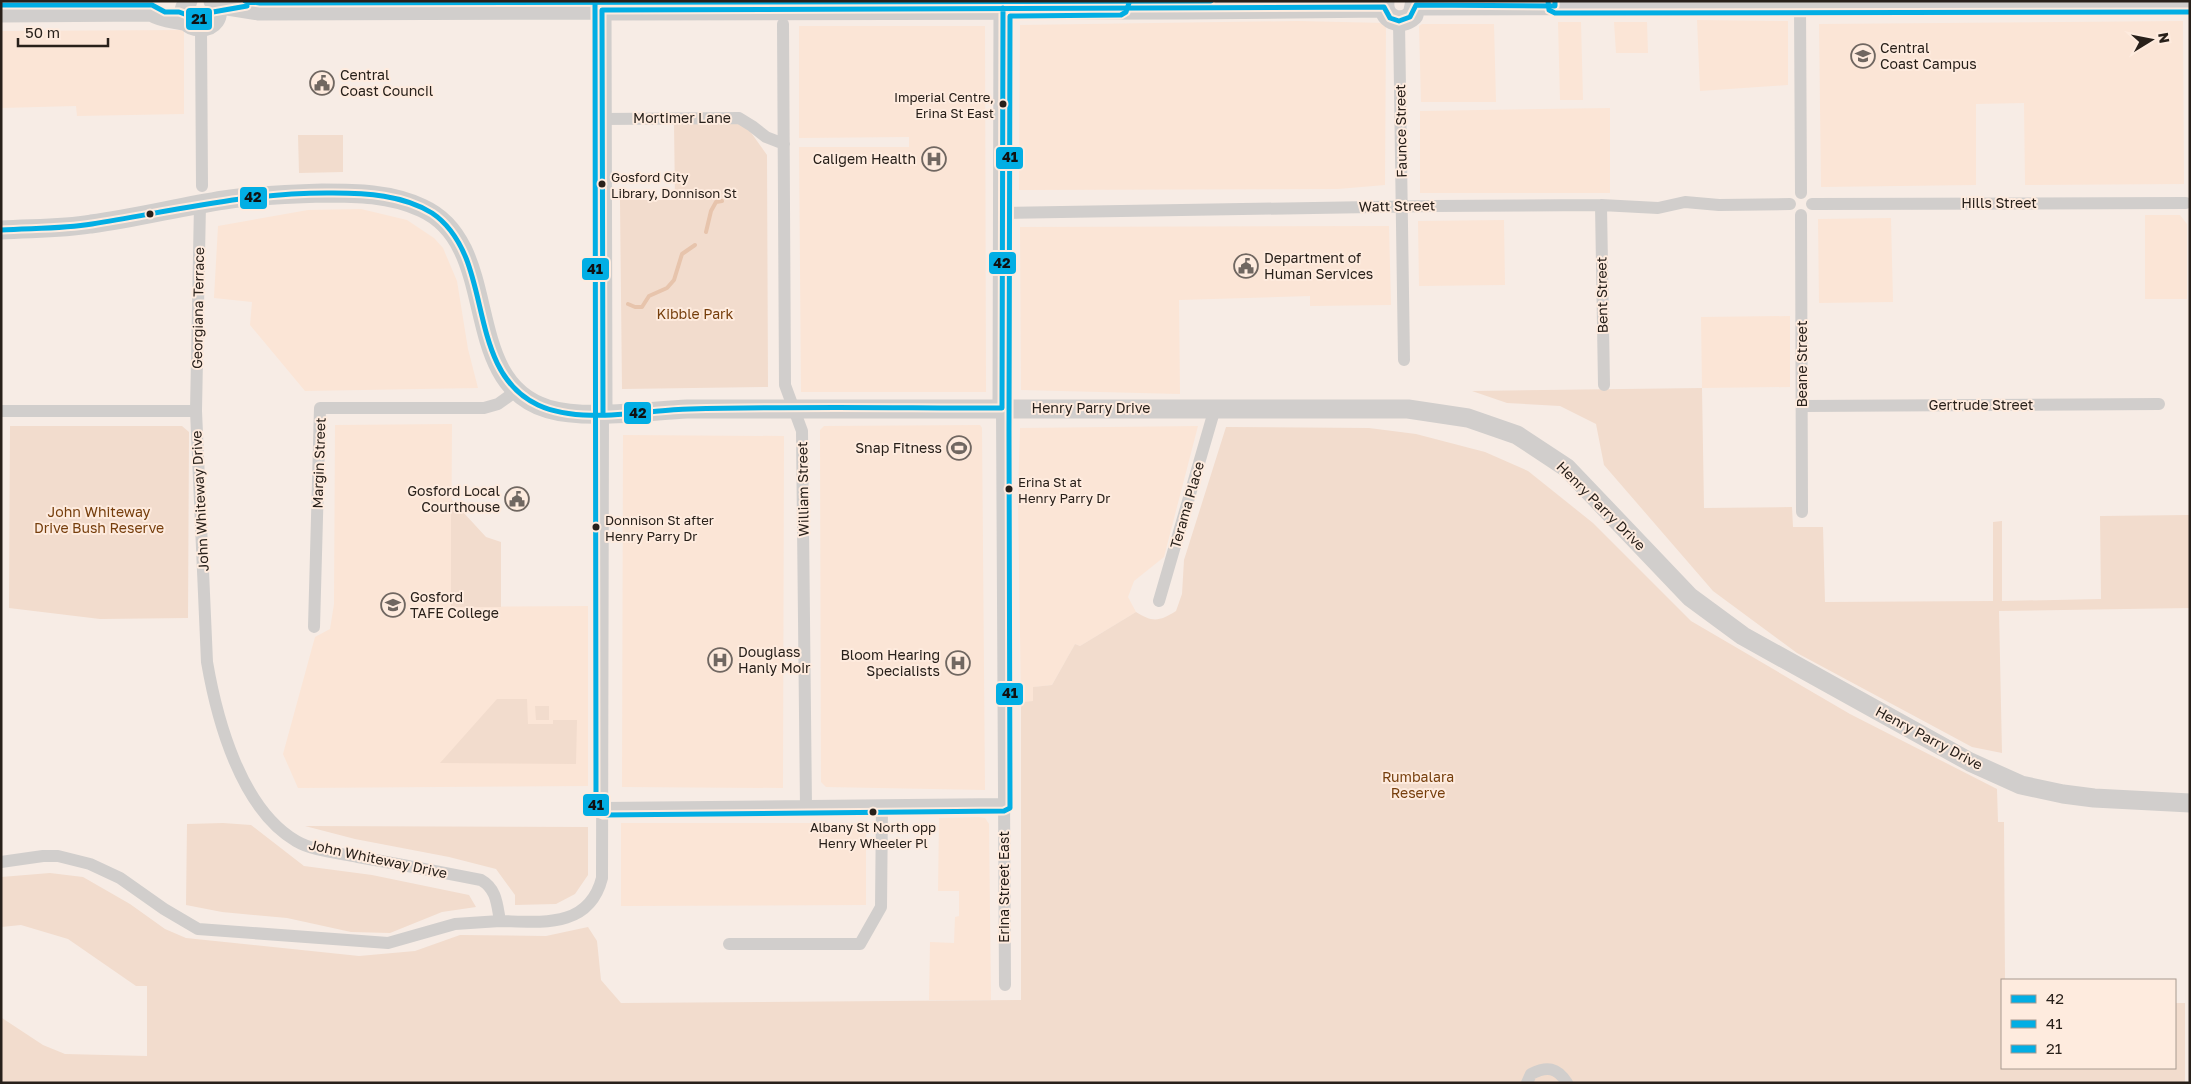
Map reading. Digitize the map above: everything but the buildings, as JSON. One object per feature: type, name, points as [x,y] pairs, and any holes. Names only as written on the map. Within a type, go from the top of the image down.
[{"type":"main road","points":[[1,13],[152,12],[163,19],[177,19],[201,12],[602,6],[1186,9],[1384,4],[1390,18],[1400,22],[1413,15],[1416,3],[1800,5],[2190,4]]},
{"type":"main road","points":[[602,6],[603,413]]},
{"type":"main road","name":"Erina Street East","points":[[1002,8],[1002,408]]},
{"type":"main road","name":"Henry Parry Drive","points":[[1,230],[76,226],[201,195],[225,200],[278,195],[355,193],[391,197],[424,208],[448,228],[471,270],[494,358],[508,382],[526,399],[548,409],[580,414],[687,409],[1215,408],[1408,409],[1468,418],[1517,435],[1567,468],[1690,598],[1735,630],[1970,762],[2021,785],[2063,794],[2094,798],[2190,803]]},
{"type":"street","points":[[1800,5],[1801,193]]},
{"type":"street","name":"Georgiana Terrace","points":[[196,411],[201,195],[201,12]]},
{"type":"street","name":"Faunce Street","points":[[1400,22],[1404,360]]},
{"type":"street","name":"William Street","points":[[783,24],[785,385],[802,431],[806,807]]},
{"type":"street","name":"Mortimer Lane","points":[[603,119],[739,118],[766,137],[784,144]]},
{"type":"street","points":[[1801,193],[1808,195],[1812,204],[1808,213],[1801,215],[1795,213],[1790,204],[1795,195],[1801,193]]},
{"type":"street","name":"Watt Street","points":[[1002,213],[1402,206],[1601,205],[1658,208],[1686,202],[1719,205],[1790,204]]},
{"type":"street","name":"Hills Street","points":[[1812,204],[2188,204]]},
{"type":"street","name":"Bent Street","points":[[1601,205],[1604,384]]},
{"type":"street","name":"Beane Street","points":[[1801,215],[1802,512]]},
{"type":"street","name":"Margin Street","points":[[314,627],[320,408],[484,408],[498,404],[516,391]]},
{"type":"street","name":"Gertrude Street","points":[[1803,406],[2160,404]]},
{"type":"street","name":"Erina Street East","points":[[1002,408],[1005,985]]},
{"type":"street","name":"Terama Place","points":[[1159,601],[1215,408]]},
{"type":"street","name":"John Whiteway Drive","points":[[1,411],[196,411],[207,662],[219,712],[244,783],[261,809],[296,841],[322,850],[481,880],[487,883],[494,893],[500,921]]},
{"type":"street","points":[[1,862],[43,856],[58,856],[90,864],[113,874],[164,909],[198,929],[388,943],[455,924],[560,920],[582,910],[591,903],[598,892],[602,878],[603,413]]},
{"type":"street","points":[[603,808],[1004,804]]},
{"type":"street","points":[[729,944],[860,944],[881,907],[882,806]]},
{"type":"street","points":[[1527,1083],[1531,1074],[1543,1068],[1552,1068],[1562,1074],[1567,1083]]},
{"type":"shaded area","points":[[1697,20],[1788,21],[1788,85],[1700,91]]},
{"type":"shaded area","points":[[1297,21],[1386,23],[1385,185],[1338,189],[1019,190],[1020,25]]},
{"type":"shaded area","points":[[2183,21],[2184,184],[2025,185],[2024,103],[1976,104],[1976,185],[1821,187],[1819,24]]},
{"type":"shaded area","points":[[1558,22],[1581,22],[1583,100],[1560,100]]},
{"type":"shaded area","points":[[1614,22],[1647,22],[1648,53],[1616,53]]},
{"type":"shaded area","points":[[1422,24],[1494,24],[1496,102],[1421,102],[1419,26]]},
{"type":"shaded area","points":[[799,26],[985,26],[986,392],[801,392],[799,147],[909,147],[909,137],[799,138]]},
{"type":"shaded area","points":[[184,30],[184,114],[77,116],[76,106],[1,108],[1,31]]},
{"type":"shaded area","points":[[1610,108],[1610,193],[1420,193],[1420,111]]},
{"type":"shaded area","points":[[361,209],[407,220],[434,238],[443,248],[457,281],[468,349],[478,388],[305,391],[250,325],[252,302],[214,298],[218,226],[308,210]]},
{"type":"shaded area","points":[[2145,215],[2180,215],[2187,224],[2187,299],[2145,299]]},
{"type":"shaded area","points":[[1891,218],[1893,302],[1819,303],[1818,219]]},
{"type":"shaded area","points":[[1504,220],[1505,285],[1419,286],[1418,221]]},
{"type":"shaded area","points":[[1389,226],[1391,305],[1310,306],[1310,296],[1179,300],[1180,394],[1021,390],[1020,227]]},
{"type":"shaded area","points":[[1790,316],[1790,387],[1702,388],[1701,317]]},
{"type":"shaded area","name":"Gosford TAFE College","points":[[452,424],[451,607],[588,606],[588,786],[298,788],[283,754],[315,637],[330,629],[334,604],[335,425]]},
{"type":"shaded area","points":[[980,425],[982,428],[985,790],[826,787],[821,782],[820,430],[824,426]]},
{"type":"shaded area","points":[[1198,426],[1164,557],[1134,581],[1128,597],[1136,612],[1080,646],[1075,644],[1052,685],[1034,687],[1033,701],[1021,702],[1018,494],[1020,428]]},
{"type":"shaded area","points":[[623,435],[784,436],[783,788],[622,787]]},
{"type":"shaded area","points":[[939,818],[985,818],[989,824],[991,1000],[929,1000],[930,942],[954,943],[955,917],[959,916],[959,891],[938,891]]},
{"type":"shaded area","points":[[621,823],[866,823],[866,905],[621,906]]},
{"type":"green space","name":"Kibble Park","points":[[735,120],[747,127],[767,155],[768,387],[622,389],[620,200],[675,200],[674,123]]},
{"type":"green space","points":[[298,135],[343,135],[343,172],[299,173]]},
{"type":"green space","points":[[1702,388],[1704,508],[1792,507],[1793,527],[1823,527],[1825,602],[1993,601],[1993,522],[2002,521],[2002,601],[2101,599],[2100,516],[2189,515],[2190,608],[1999,611],[2002,753],[1972,747],[1797,653],[1713,591],[1604,465],[1596,424],[1560,406],[1507,403],[1472,391]]},
{"type":"green space","name":"John Whiteway Drive Bush Reserve","points":[[10,426],[182,426],[189,432],[188,618],[100,619],[9,608]]},
{"type":"green space","name":"Rumbalara Reserve","points":[[1226,427],[1369,428],[1416,434],[1485,452],[1528,471],[1593,523],[1691,621],[1850,714],[1997,789],[1998,822],[2004,822],[2005,979],[2001,979],[2001,1069],[2176,1069],[2176,1003],[2185,1003],[2185,1083],[1,1083],[2,1018],[43,1045],[65,1054],[147,1056],[147,986],[136,986],[68,939],[21,925],[1,927],[1,877],[50,873],[83,877],[130,904],[165,929],[186,938],[359,956],[415,951],[460,935],[546,936],[588,927],[597,941],[601,980],[621,1003],[1021,1000],[1021,702],[1033,701],[1033,687],[1052,685],[1075,644],[1080,646],[1136,612],[1147,618],[1161,619],[1176,611],[1182,594],[1184,560]]},
{"type":"green space","points":[[451,499],[486,537],[501,542],[501,607],[451,607]]},
{"type":"green space","points":[[497,699],[527,699],[528,724],[553,724],[553,720],[577,720],[576,764],[440,763]]},
{"type":"green space","points":[[535,706],[549,706],[549,720],[536,720]]},
{"type":"green space","points":[[223,823],[251,825],[304,866],[372,875],[469,895],[476,907],[442,912],[390,933],[351,932],[287,918],[222,912],[186,905],[187,824]]},
{"type":"green space","points":[[305,826],[588,827],[588,875],[575,894],[556,904],[515,905],[515,895],[496,869],[449,857],[355,839]]},
{"type":"waterway","points":[[706,232],[711,211],[716,202],[722,201]]},
{"type":"waterway","points":[[628,304],[642,307],[649,296],[667,288],[674,280],[682,254],[695,245]]},
{"type":"transit line","name":"21","points":[[245,1],[260,3],[1211,1]]},
{"type":"transit line","name":"41","points":[[595,1],[596,808],[598,813],[603,815],[1004,811],[1010,808],[1010,16],[1121,15],[1126,12],[1129,3]]},
{"type":"transit line","name":"41","points":[[1548,1],[1549,10],[1555,13],[2190,12]]},
{"type":"transit line","name":"42","points":[[603,413],[602,10],[1384,7],[1390,18],[1399,21],[1410,17],[1416,5],[1555,6],[1555,1]]},
{"type":"transit line","name":"21","points":[[1,5],[152,5],[165,12],[179,12],[201,20],[213,12],[247,6]]},
{"type":"transit line","name":"42","points":[[1,230],[81,226],[212,203],[272,196],[333,193],[384,196],[421,207],[432,213],[448,227],[466,258],[473,278],[488,340],[506,378],[520,393],[538,405],[555,411],[573,414],[613,415],[729,408],[1002,408],[1003,8]]},
{"type":"place","name":"Central Coast Campus","points":[[1863,56]]},
{"type":"place","name":"Central Coast Council","points":[[322,83]]},
{"type":"place","name":"Imperial Centre, Erina St East","points":[[1003,104]]},
{"type":"place","name":"Caligem Health","points":[[934,159]]},
{"type":"place","name":"Gosford City Library, Donnison St","points":[[602,184]]},
{"type":"place","name":"Department of Human Services","points":[[1246,266]]},
{"type":"place","name":"Snap Fitness","points":[[959,448]]},
{"type":"place","name":"Erina St at Henry Parry Dr","points":[[1009,489]]},
{"type":"place","name":"Gosford Local Courthouse","points":[[517,499]]},
{"type":"place","name":"Donnison St after Henry Parry Dr","points":[[596,527]]},
{"type":"place","name":"Gosford TAFE College","points":[[393,605]]},
{"type":"place","name":"Douglass Hanly Moir","points":[[720,660]]},
{"type":"place","name":"Bloom Hearing Specialists","points":[[958,663]]},
{"type":"place","name":"Albany St North opp Henry Wheeler Pl","points":[[873,812]]}]
